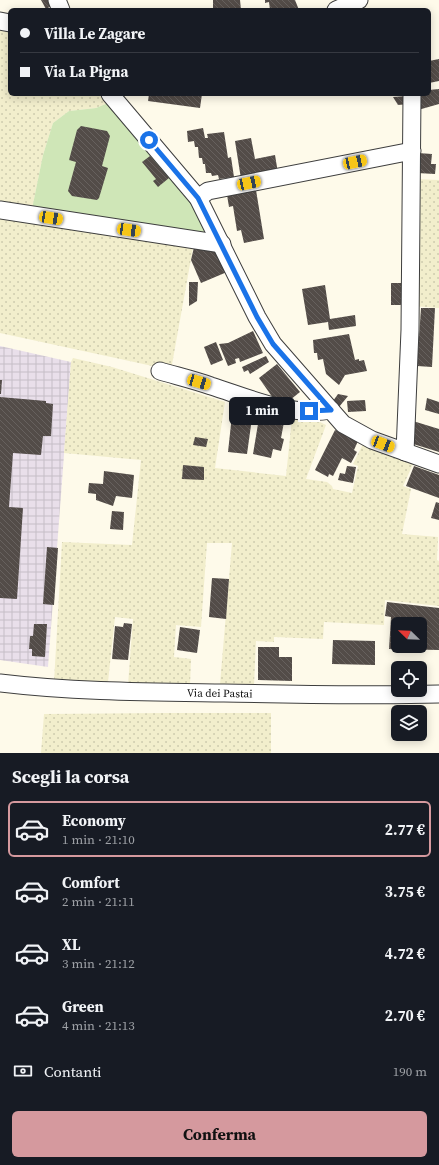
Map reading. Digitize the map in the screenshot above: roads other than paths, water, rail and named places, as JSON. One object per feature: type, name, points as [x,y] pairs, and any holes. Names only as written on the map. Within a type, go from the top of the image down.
[{"type":"street","points":[[341,8],[359,0]]},
{"type":"street","points":[[112,96],[198,198],[257,317],[273,344],[343,424],[372,440],[439,464]]},
{"type":"street","points":[[405,452],[408,399],[412,96]]},
{"type":"street","points":[[198,198],[208,191],[412,151]]},
{"type":"street","points":[[0,210],[222,244]]},
{"type":"street","points":[[160,371],[211,386],[249,400],[314,412],[331,410]]},
{"type":"street","name":"Via dei Pastai","points":[[0,683],[35,687],[124,692],[385,695],[439,694]]}]
